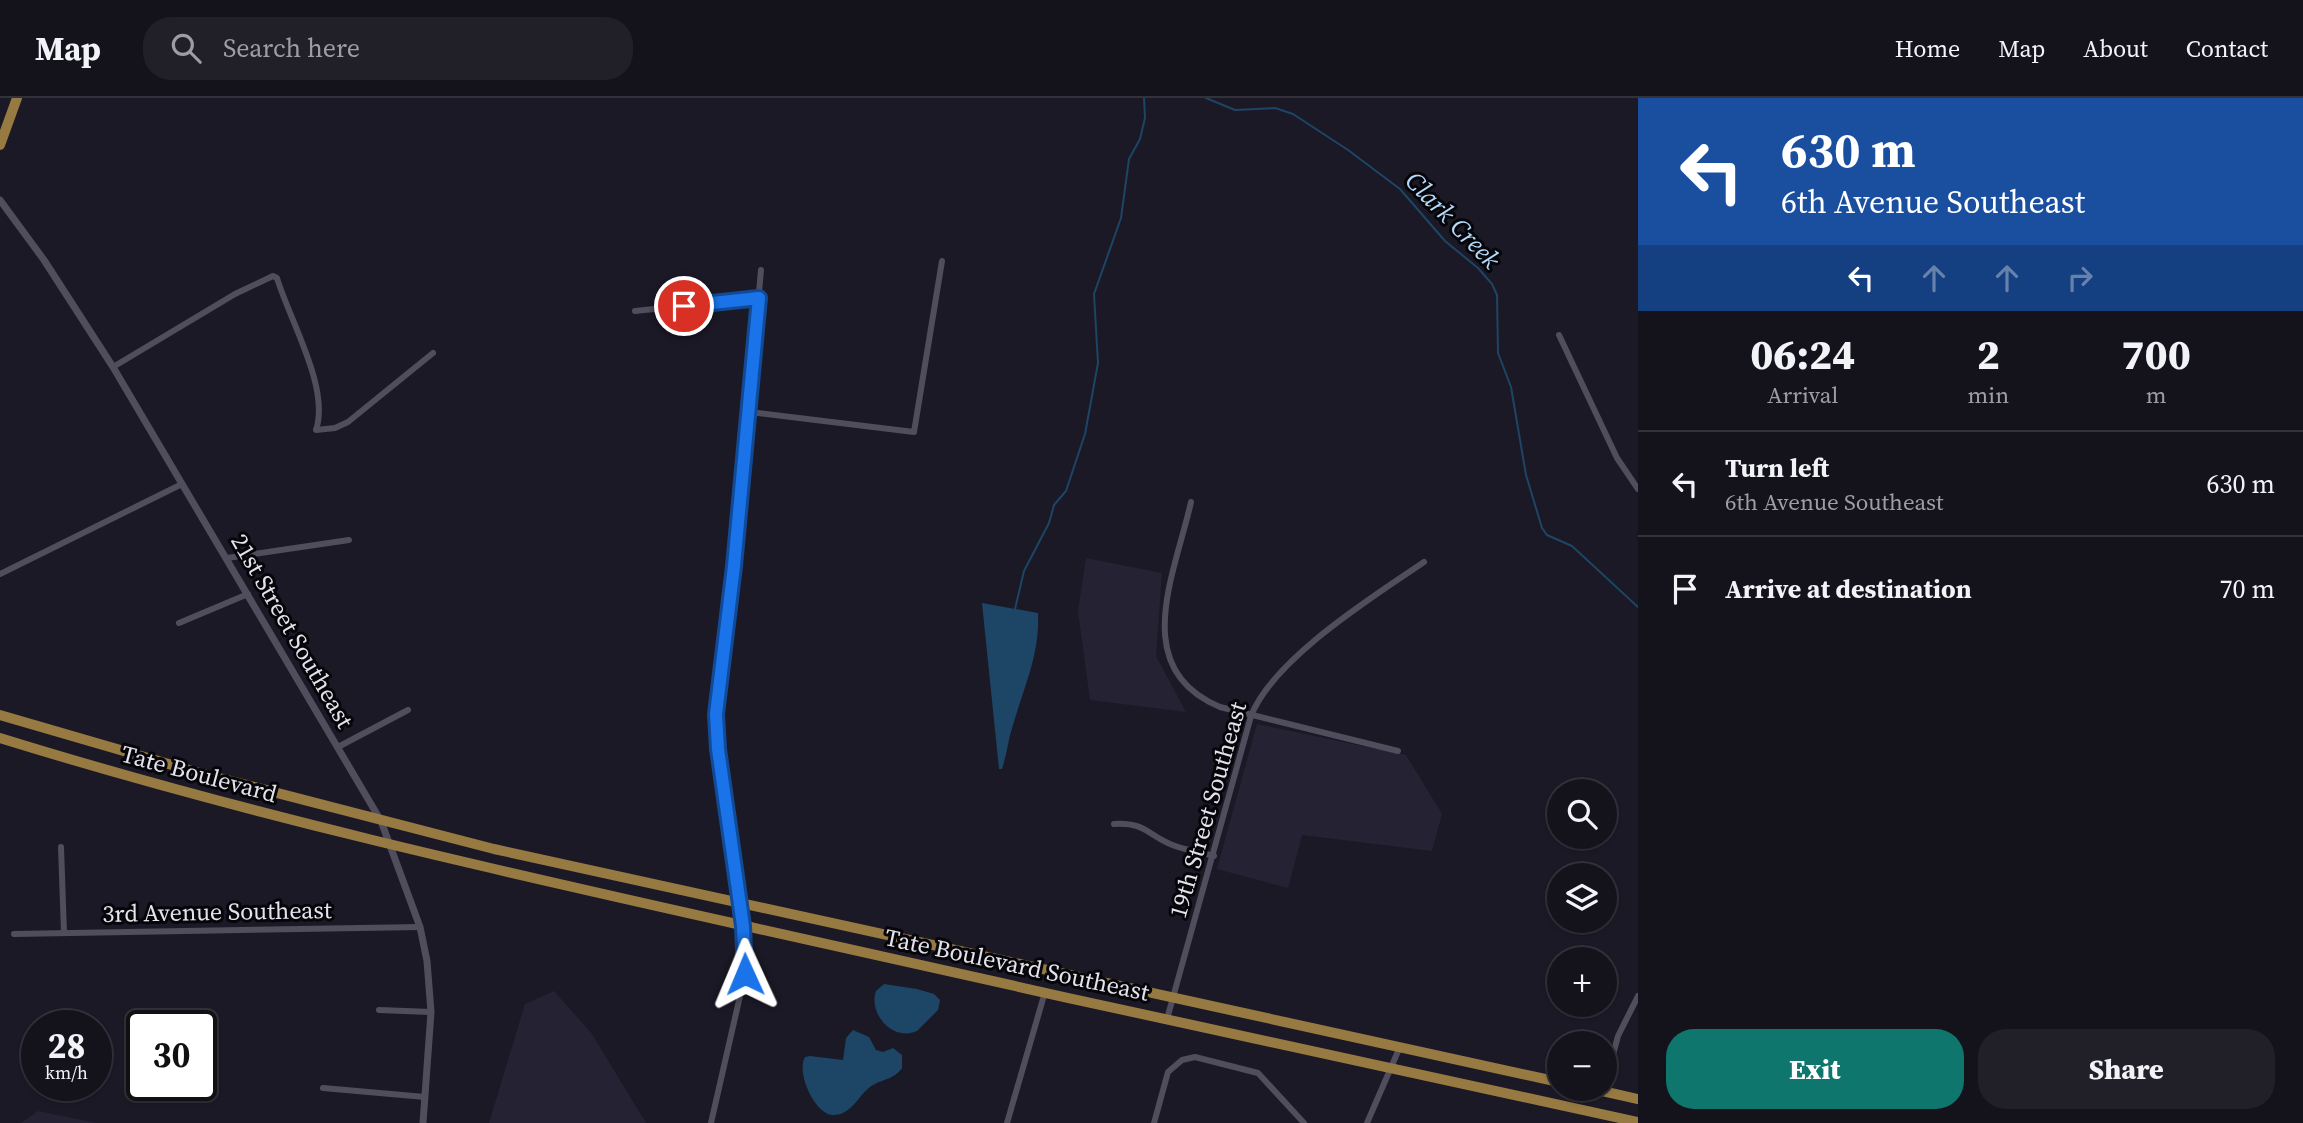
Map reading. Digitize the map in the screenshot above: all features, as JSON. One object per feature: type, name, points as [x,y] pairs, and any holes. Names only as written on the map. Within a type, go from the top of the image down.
[{"type":"main road","points":[[0,145],[18,98]]},
{"type":"main road","name":"Tate Boulevard","points":[[0,715],[94,744],[381,821]]},
{"type":"main road","name":"Tate Boulevard","points":[[0,738],[87,765],[389,846]]},
{"type":"main road","name":"Tate Boulevard Southeast","points":[[381,821],[494,849],[1547,1080]]},
{"type":"main road","name":"Tate Boulevard Southeast","points":[[389,846],[1638,1122]]},
{"type":"main road","points":[[1617,1092],[1638,1099]]},
{"type":"street","name":"21st Street Southeast","points":[[0,200],[44,260],[113,368],[381,821],[420,927],[427,961],[431,1012],[423,1123]]},
{"type":"street","points":[[749,412],[914,432],[942,261]]},
{"type":"street","points":[[711,1123],[743,986],[743,926],[716,714],[749,412],[761,270]]},
{"type":"street","points":[[113,368],[236,294],[273,276],[277,278],[316,382],[320,411],[316,430],[335,428],[348,422],[433,353]]},
{"type":"street","points":[[635,311],[759,298]]},
{"type":"street","points":[[1559,335],[1617,458],[1638,489]]},
{"type":"street","points":[[0,574],[182,484]]},
{"type":"street","points":[[1191,502],[1165,612],[1167,655],[1180,680],[1196,696],[1251,716],[1398,751]]},
{"type":"street","points":[[227,558],[349,540]]},
{"type":"street","name":"19th Street Southeast","points":[[1167,1018],[1251,716],[1261,696],[1280,673],[1365,603],[1424,562]]},
{"type":"street","points":[[179,623],[248,594]]},
{"type":"street","points":[[338,747],[408,710]]},
{"type":"street","points":[[1114,824],[1129,823],[1150,830],[1168,843],[1214,856]]},
{"type":"street","points":[[61,847],[64,933]]},
{"type":"street","name":"3rd Avenue Southeast","points":[[13,934],[420,927]]},
{"type":"street","points":[[1007,1123],[1045,992]]},
{"type":"street","points":[[1617,1041],[1638,996]]},
{"type":"street","points":[[379,1010],[431,1012]]},
{"type":"street","points":[[1367,1123],[1399,1049]]},
{"type":"street","points":[[1154,1123],[1168,1072],[1182,1060],[1195,1057],[1258,1073],[1304,1123]]},
{"type":"street","points":[[323,1088],[425,1097]]},
{"type":"shaded area","points":[[1086,558],[1162,573],[1156,656],[1186,712],[1090,700],[1078,611]]},
{"type":"shaded area","points":[[1257,724],[1406,755],[1442,814],[1432,851],[1302,835],[1288,888],[1217,869]]},
{"type":"shaded area","points":[[554,991],[592,1034],[646,1123],[489,1123],[525,1004]]},
{"type":"shaded area","points":[[38,1111],[97,1123],[21,1123]]},
{"type":"water","points":[[982,603],[1038,613],[1034,656],[1002,769],[999,769]]},
{"type":"water","points":[[884,984],[934,994],[940,1000],[938,1010],[917,1031],[899,1033],[884,1024],[876,1008],[876,991]]},
{"type":"water","points":[[853,1030],[869,1037],[876,1050],[883,1052],[893,1048],[902,1055],[902,1068],[895,1075],[870,1087],[844,1112],[832,1115],[825,1113],[808,1091],[803,1072],[805,1057],[843,1060],[846,1038]]},
{"type":"waterway","points":[[1015,609],[1024,571],[1049,523],[1054,505],[1066,491],[1085,434],[1098,363],[1094,294],[1121,218],[1129,159],[1140,139],[1145,118],[1144,98]]},
{"type":"waterway","name":"Clark Creek","points":[[1206,98],[1235,110],[1275,108],[1293,114],[1400,189],[1445,241],[1478,268],[1492,284],[1497,295],[1498,353],[1511,387],[1526,475],[1542,528],[1547,535],[1572,546],[1638,607]]},
{"type":"route","points":[[684,306],[759,298],[734,566],[716,714],[718,749],[739,890],[745,974]]}]
